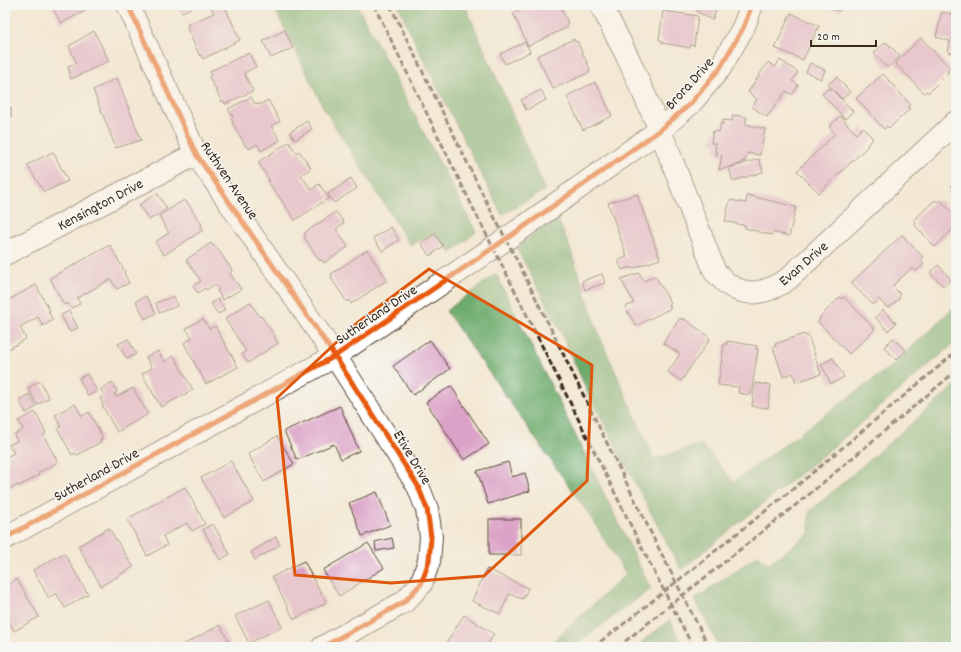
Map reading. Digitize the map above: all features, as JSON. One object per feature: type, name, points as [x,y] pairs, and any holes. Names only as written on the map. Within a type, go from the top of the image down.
[{"type":"street","name":"Ruthven Avenue","points":[[128,5],[196,154],[335,356]]},
{"type":"street","name":"Evan Drive","points":[[601,5],[628,58],[660,130],[715,272],[729,285],[743,291],[758,293],[774,288],[788,279],[956,122]]},
{"type":"street","name":"Brora Drive","points":[[660,130],[690,104],[720,68],[743,28],[752,5]]},
{"type":"street","name":"Sutherland Drive","points":[[5,538],[335,356],[525,226],[660,130]]},
{"type":"street","name":"Kensington Drive","points":[[5,254],[196,154]]},
{"type":"street","name":"Etive Drive","points":[[323,647],[404,602],[421,584],[429,561],[431,537],[427,509],[418,486],[335,356]]},
{"type":"highlighted area","points":[[429,269],[592,365],[587,481],[484,576],[391,583],[295,575],[277,398],[357,323]]},
{"type":"green space","points":[[273,5],[357,5],[476,232],[451,253],[435,233],[410,245],[324,109]]},
{"type":"green space","points":[[398,5],[465,5],[545,190],[502,215],[420,53]]},
{"type":"green space","points":[[557,217],[570,248],[600,337],[654,459],[701,444],[734,482],[894,364],[956,305],[956,342],[839,442],[681,570],[589,395],[558,326],[516,247]]},
{"type":"green space","points":[[496,274],[651,589],[572,647],[547,647],[626,574],[590,516],[446,311]]},
{"type":"green space","points":[[956,385],[956,647],[719,647],[695,599],[758,555],[768,564],[809,534],[809,512]]},
{"type":"green space","points":[[670,620],[683,647],[635,647]]},
{"type":"building","points":[[51,5],[82,5],[85,11],[61,23]]},
{"type":"building","points":[[177,5],[197,5],[182,12]]},
{"type":"building","points":[[235,5],[226,9],[240,40],[203,59],[201,55],[200,56],[187,29],[189,28],[187,25],[214,13],[210,6]]},
{"type":"building","points":[[530,5],[560,5],[568,23],[568,27],[528,46],[513,13]]},
{"type":"building","points":[[700,5],[704,5],[716,11],[712,20],[696,11]]},
{"type":"building","points":[[819,5],[844,5],[841,7],[840,11]]},
{"type":"building","points":[[663,11],[698,16],[694,46],[691,45],[690,48],[662,43],[663,41],[659,40]]},
{"type":"building","points":[[942,12],[956,15],[956,54],[948,52],[950,41],[936,37]]},
{"type":"building","points":[[791,13],[819,26],[803,60],[775,48]]},
{"type":"building","points":[[285,30],[293,48],[271,58],[263,41]]},
{"type":"building","points":[[94,31],[109,61],[71,79],[68,66],[76,63],[69,46]]},
{"type":"building","points":[[921,38],[950,68],[947,71],[949,72],[928,93],[927,91],[924,93],[895,63]]},
{"type":"building","points":[[574,39],[575,42],[577,41],[590,72],[553,89],[537,56]]},
{"type":"building","points":[[525,42],[530,52],[505,64],[500,54]]},
{"type":"building","points":[[886,42],[900,56],[887,68],[874,53]]},
{"type":"building","points":[[249,53],[256,67],[244,73],[253,91],[225,104],[224,101],[222,102],[209,77],[211,76],[210,71]]},
{"type":"building","points":[[780,60],[798,72],[792,81],[798,85],[792,95],[786,91],[767,117],[752,107],[757,99],[748,92],[768,62],[775,67]]},
{"type":"building","points":[[810,63],[825,70],[821,79],[806,72]]},
{"type":"building","points":[[883,74],[911,105],[908,107],[910,109],[889,128],[887,126],[884,129],[856,98]]},
{"type":"building","points":[[837,77],[850,92],[842,99],[828,84]]},
{"type":"building","points":[[117,78],[141,140],[116,148],[93,90]]},
{"type":"building","points":[[595,82],[612,116],[583,130],[567,96]]},
{"type":"building","points":[[830,88],[853,111],[845,119],[822,94]]},
{"type":"building","points":[[541,90],[546,100],[526,110],[521,100]]},
{"type":"building","points":[[251,97],[255,104],[258,103],[259,105],[268,100],[280,121],[271,126],[280,140],[261,151],[257,144],[249,149],[247,146],[246,147],[232,122],[233,121],[231,118],[233,117],[228,109]]},
{"type":"building","points":[[5,108],[11,108],[11,117],[5,118]]},
{"type":"building","points":[[733,115],[747,117],[745,124],[765,129],[760,155],[747,153],[745,162],[742,161],[742,163],[719,170],[722,156],[716,155],[716,144],[711,143],[713,131],[719,132],[721,123],[723,124],[723,120],[732,121]]},
{"type":"building","points":[[840,116],[856,134],[863,127],[873,139],[867,145],[868,146],[819,193],[797,171],[835,134],[829,127]]},
{"type":"building","points":[[307,121],[312,129],[295,140],[290,132]]},
{"type":"building","points":[[289,142],[296,153],[299,151],[311,168],[301,175],[311,190],[319,184],[329,198],[295,220],[268,181],[270,181],[258,162]]},
{"type":"building","points":[[53,152],[68,181],[44,192],[27,165]]},
{"type":"building","points":[[759,159],[763,172],[733,181],[729,168]]},
{"type":"building","points":[[351,178],[357,188],[334,203],[328,194]]},
{"type":"building","points":[[956,181],[956,193],[952,189],[953,188],[951,185]]},
{"type":"building","points":[[157,193],[167,209],[149,220],[139,205]]},
{"type":"building","points":[[637,194],[660,259],[631,269],[631,267],[622,270],[618,260],[627,257],[608,203]]},
{"type":"building","points":[[747,195],[796,207],[789,236],[772,232],[771,235],[745,228],[746,226],[725,221],[730,200],[746,203]]},
{"type":"building","points":[[184,200],[187,202],[202,225],[203,230],[164,255],[155,242],[169,233],[159,216]]},
{"type":"building","points":[[935,200],[937,202],[940,200],[956,216],[956,226],[935,247],[914,224],[916,222],[914,220]]},
{"type":"building","points":[[336,212],[344,223],[336,229],[348,247],[324,263],[322,260],[320,261],[304,237],[306,236],[304,233]]},
{"type":"building","points":[[391,227],[399,240],[382,251],[373,238]]},
{"type":"building","points":[[435,234],[443,246],[430,256],[421,243]]},
{"type":"building","points":[[902,235],[923,257],[920,260],[924,264],[916,271],[912,268],[892,286],[900,294],[899,299],[890,307],[886,307],[879,299],[873,305],[851,283]]},
{"type":"building","points":[[211,243],[213,246],[215,245],[232,270],[230,274],[241,289],[223,300],[217,291],[219,290],[215,284],[198,293],[193,286],[201,281],[186,260]]},
{"type":"building","points":[[110,245],[125,272],[124,273],[129,283],[117,289],[111,279],[77,298],[80,304],[71,308],[68,303],[64,305],[50,278]]},
{"type":"building","points":[[367,250],[387,280],[351,304],[349,300],[347,302],[331,278],[331,274]]},
{"type":"building","points":[[938,265],[951,279],[943,286],[930,273]]},
{"type":"building","points":[[639,273],[644,281],[654,276],[655,278],[656,277],[671,304],[669,305],[671,308],[636,326],[625,307],[634,303],[621,279]]},
{"type":"building","points":[[602,274],[605,283],[585,290],[582,281]]},
{"type":"building","points":[[36,285],[50,311],[48,312],[53,320],[43,326],[38,317],[20,327],[26,339],[5,351],[5,302]]},
{"type":"building","points":[[146,296],[156,313],[145,319],[136,301]]},
{"type":"building","points":[[174,296],[177,306],[159,313],[156,303]]},
{"type":"building","points":[[840,297],[842,299],[844,297],[875,329],[849,354],[818,322],[820,319],[819,318]]},
{"type":"building","points":[[218,299],[225,310],[218,314],[211,304]]},
{"type":"building","points":[[250,302],[275,336],[274,337],[278,343],[248,363],[242,354],[246,351],[225,319]]},
{"type":"building","points":[[883,310],[896,323],[888,331],[875,317]]},
{"type":"building","points":[[69,311],[78,328],[70,332],[61,315]]},
{"type":"building","points":[[680,318],[682,320],[683,318],[710,339],[681,381],[668,372],[680,354],[663,343]]},
{"type":"building","points":[[203,319],[209,329],[215,326],[238,367],[206,384],[184,343],[192,338],[186,328]]},
{"type":"building","points":[[804,334],[805,336],[808,335],[821,374],[796,382],[793,373],[783,377],[773,347],[776,346],[775,344]]},
{"type":"building","points":[[893,338],[906,351],[896,360],[884,347]]},
{"type":"building","points":[[128,339],[136,354],[127,359],[118,344]]},
{"type":"building","points":[[430,340],[450,369],[413,395],[393,366]]},
{"type":"building","points":[[727,341],[757,346],[756,349],[758,349],[751,395],[738,393],[739,387],[718,385],[724,344],[727,344]]},
{"type":"building","points":[[158,351],[164,362],[174,356],[193,390],[161,407],[142,374],[152,368],[146,357]]},
{"type":"building","points":[[833,358],[844,377],[831,384],[821,364]]},
{"type":"building","points":[[87,374],[97,391],[88,396],[79,378]]},
{"type":"building","points":[[40,381],[49,398],[37,405],[28,388]]},
{"type":"building","points":[[112,382],[117,392],[114,394],[116,397],[133,388],[148,414],[117,432],[102,405],[103,404],[100,398],[104,395],[101,389]]},
{"type":"building","points":[[755,383],[771,385],[768,408],[752,406]]},
{"type":"building","points":[[451,386],[489,444],[464,460],[426,402]]},
{"type":"building","points":[[29,394],[36,407],[26,413],[19,400]]},
{"type":"building","points":[[75,404],[82,416],[89,412],[103,438],[100,439],[101,442],[77,455],[75,453],[72,455],[58,429],[61,427],[55,415]]},
{"type":"building","points":[[340,406],[359,451],[341,459],[334,444],[297,460],[284,431]]},
{"type":"building","points":[[35,412],[46,433],[43,435],[58,462],[38,473],[39,475],[29,481],[5,491],[5,458],[14,453],[9,445],[17,441],[14,435],[23,429],[18,421]]},
{"type":"building","points":[[277,436],[294,464],[264,482],[248,454]]},
{"type":"building","points":[[231,461],[254,501],[224,518],[201,478]]},
{"type":"building","points":[[508,462],[512,477],[525,473],[530,491],[488,504],[477,471]]},
{"type":"building","points":[[185,487],[205,524],[192,531],[187,523],[163,536],[167,545],[147,556],[127,519]]},
{"type":"building","points":[[377,492],[390,525],[362,536],[349,503]]},
{"type":"building","points":[[489,519],[521,519],[521,555],[489,555]]},
{"type":"building","points":[[213,524],[230,554],[220,560],[203,529]]},
{"type":"building","points":[[109,528],[133,567],[101,586],[78,546]]},
{"type":"building","points":[[276,537],[280,545],[255,560],[251,552]]},
{"type":"building","points":[[392,538],[394,548],[376,551],[375,542]]},
{"type":"building","points":[[368,543],[384,568],[339,596],[323,570]]},
{"type":"building","points":[[64,553],[88,594],[65,608],[56,593],[49,598],[33,570]]},
{"type":"building","points":[[304,561],[326,603],[294,619],[272,577]]},
{"type":"building","points":[[487,569],[528,588],[523,599],[509,594],[500,614],[472,601]]},
{"type":"building","points":[[17,579],[39,617],[14,631],[8,619],[5,621],[5,586]]},
{"type":"building","points":[[269,600],[282,627],[249,643],[235,616]]},
{"type":"building","points":[[464,615],[494,634],[486,647],[448,647],[445,645]]},
{"type":"building","points":[[220,625],[232,647],[179,647]]},
{"type":"railway","points":[[374,5],[476,214],[644,552],[693,647]]},
{"type":"railway","points":[[390,5],[489,207],[520,266],[657,545],[709,647]]},
{"type":"railway","points":[[593,647],[798,485],[956,352]]},
{"type":"railway","points":[[618,647],[807,496],[956,371]]},
{"type":"cycle path","points":[[128,5],[196,154],[335,356],[418,486],[427,509],[431,537],[429,561],[421,584],[404,602],[323,647]]},
{"type":"cycle path","points":[[5,538],[335,356],[525,226],[660,130],[690,104],[720,68],[743,28],[752,5]]}]
